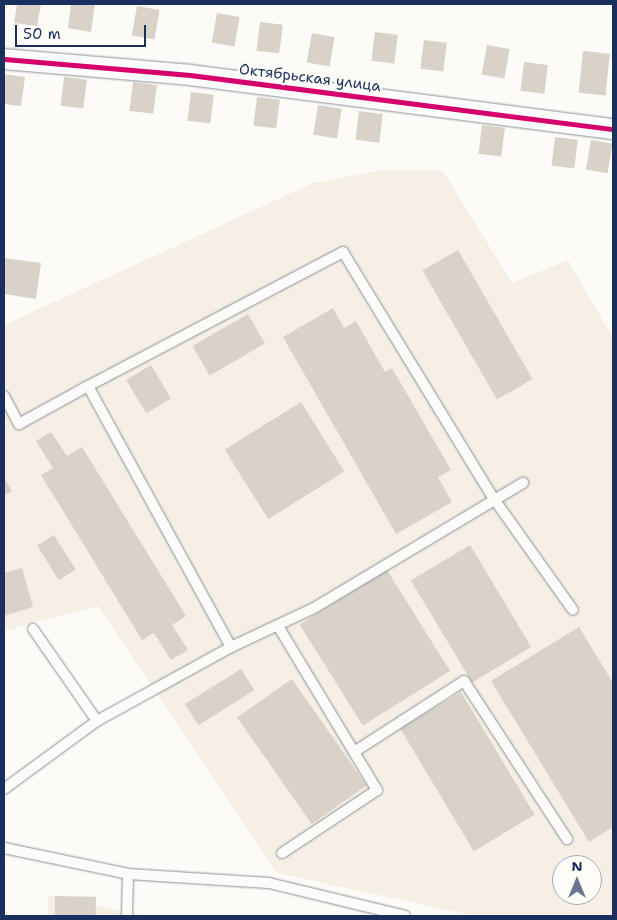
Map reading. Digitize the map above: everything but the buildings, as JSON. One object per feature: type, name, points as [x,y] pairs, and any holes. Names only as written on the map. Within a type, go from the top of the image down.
[{"type":"street","name":"Октябрьская улица","points":[[4,59],[190,75],[613,129]]},
{"type":"lane","points":[[4,396],[19,424],[343,252],[494,498],[573,610]]},
{"type":"lane","points":[[88,386],[231,648]]},
{"type":"lane","points":[[4,789],[97,721],[231,648],[314,608],[494,498],[523,483]]},
{"type":"lane","points":[[278,626],[377,790],[282,853]]},
{"type":"lane","points":[[33,629],[97,721]]},
{"type":"lane","points":[[354,752],[464,681],[567,839]]},
{"type":"lane","points":[[4,848],[128,874],[269,883],[405,916]]},
{"type":"lane","points":[[127,916],[128,874]]},
{"type":"shaded area","points":[[378,171],[443,171],[512,283],[568,260],[613,338],[613,916],[475,916],[277,873],[98,606],[4,631],[4,325],[313,183]]},
{"type":"shaded area","points":[[48,895],[149,916],[48,916]]},
{"type":"cycle path","points":[[4,59],[190,75],[613,129]]}]
